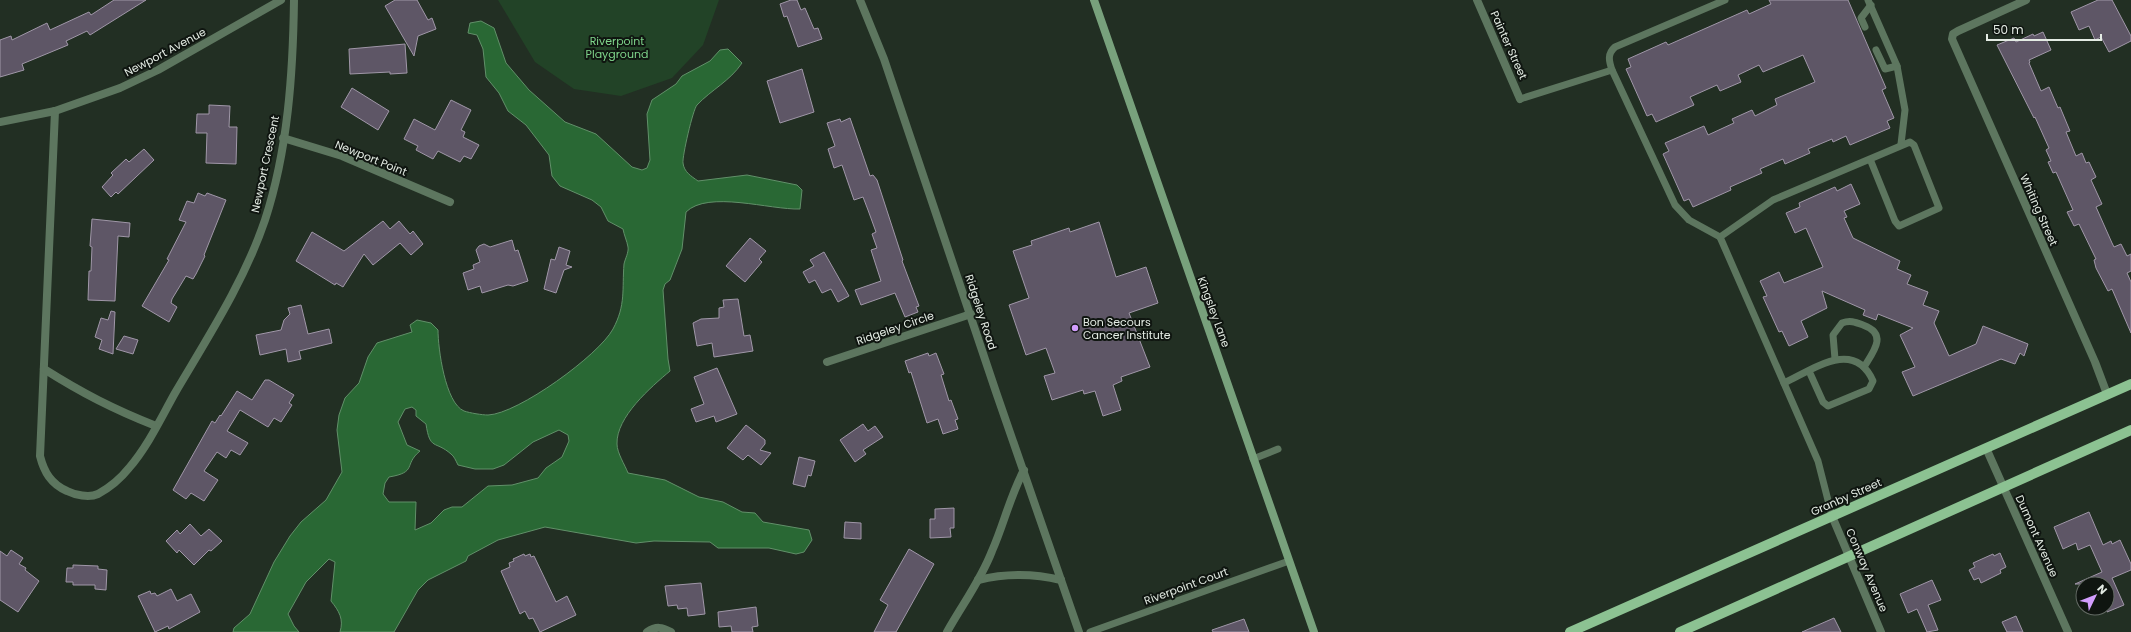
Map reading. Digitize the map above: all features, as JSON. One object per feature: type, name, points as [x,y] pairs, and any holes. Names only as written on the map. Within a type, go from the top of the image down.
[{"type":"main road","name":"Granby Street","points":[[1570,632],[2131,384]]},
{"type":"main road","points":[[1684,631],[1849,555],[2131,430]]},
{"type":"street","name":"Newport Avenue","points":[[0,122],[55,111],[120,88],[158,70],[281,0]]},
{"type":"street","name":"Newport Crescent","points":[[55,111],[40,456],[43,468],[50,479],[60,488],[71,493],[84,496],[97,494],[114,483],[138,456],[231,298],[252,256],[269,204],[283,138],[294,44],[294,0]]},
{"type":"street","name":"Ridgeley Road","points":[[860,0],[884,59],[905,126],[971,314],[1079,632]]},
{"type":"street","name":"Kingsley Lane","points":[[1094,0],[1314,632]]},
{"type":"street","name":"Painter Street","points":[[1477,0],[1520,99]]},
{"type":"street","name":"Whiting Street","points":[[2026,0],[1953,34],[1952,40],[2108,394]]},
{"type":"street","name":"Newport Point","points":[[283,138],[342,156],[450,202]]},
{"type":"street","name":"Ridgeley Circle","points":[[826,362],[971,314]]},
{"type":"street","points":[[44,369],[87,396],[114,410],[156,426]]},
{"type":"street","name":"Dumont Avenue","points":[[1986,448],[2068,632]]},
{"type":"street","points":[[947,632],[978,580],[992,552],[1006,507],[1024,470]]},
{"type":"street","name":"Conway Avenue","points":[[1832,516],[1881,632]]},
{"type":"street","points":[[978,580],[999,575],[1021,573],[1043,575],[1061,580]]},
{"type":"street","points":[[647,632],[662,627],[671,632]]},
{"type":"lane","points":[[1725,0],[1615,47],[1610,52],[1609,60],[1612,70],[1675,205],[1689,220],[1720,237],[1818,461],[1832,516]]},
{"type":"lane","points":[[1865,27],[1861,18],[1870,2]]},
{"type":"lane","points":[[1870,2],[1897,66],[1905,110],[1902,144]]},
{"type":"lane","points":[[1876,50],[1885,69],[1897,66]]},
{"type":"lane","points":[[1520,99],[1612,70]]},
{"type":"lane","points":[[1720,237],[1773,200],[1902,144],[1910,142],[1914,145],[1939,204],[1939,208],[1898,226],[1870,159]]},
{"type":"lane","points":[[1834,359],[1833,335],[1842,323],[1854,321],[1871,328],[1877,334],[1878,343],[1864,367]]},
{"type":"lane","points":[[1784,384],[1809,371],[1834,359],[1844,358],[1854,360],[1864,367],[1873,381],[1869,389],[1828,406],[1823,402],[1809,371]]},
{"type":"lane","points":[[1253,459],[1278,449]]},
{"type":"lane","name":"Riverpoint Court","points":[[1090,632],[1289,561]]},
{"type":"green space","name":"Riverpoint Playground","points":[[498,0],[719,0],[703,45],[672,78],[621,96],[574,89],[535,62]]},
{"type":"shaded area","points":[[481,21],[494,28],[506,63],[529,90],[565,122],[596,134],[632,167],[642,170],[647,168],[650,160],[647,114],[652,100],[676,84],[682,76],[710,61],[720,50],[728,49],[742,63],[732,75],[695,108],[683,159],[685,169],[688,174],[698,181],[747,175],[797,185],[802,190],[800,209],[787,209],[740,203],[709,202],[696,206],[686,212],[682,249],[670,280],[665,284],[663,290],[670,371],[636,403],[628,413],[618,434],[617,448],[628,473],[665,480],[699,497],[723,502],[742,512],[755,513],[763,522],[809,530],[812,540],[804,552],[796,554],[769,548],[718,548],[710,542],[654,541],[636,543],[545,527],[498,540],[468,556],[466,561],[428,580],[418,590],[394,632],[340,632],[340,615],[331,601],[335,562],[329,559],[306,582],[288,614],[299,632],[233,632],[234,628],[250,614],[274,562],[290,536],[301,522],[326,500],[342,472],[337,430],[339,415],[345,398],[359,383],[368,357],[377,343],[412,332],[410,325],[417,320],[431,323],[438,330],[441,361],[447,387],[452,398],[457,406],[464,411],[488,415],[501,412],[518,405],[556,381],[592,353],[605,340],[613,329],[617,320],[622,304],[624,264],[628,249],[623,229],[608,221],[601,207],[592,200],[560,186],[552,176],[549,155],[526,125],[508,111],[499,93],[486,77],[483,49],[477,35],[468,33],[470,23]],"holes":[[[412,407],[416,410],[416,416],[426,424],[431,442],[452,455],[458,465],[475,469],[493,469],[504,465],[533,442],[559,430],[568,435],[569,441],[562,457],[546,468],[538,478],[512,485],[488,486],[462,507],[452,507],[444,510],[431,523],[415,530],[416,502],[389,502],[383,494],[385,483],[389,477],[404,473],[420,451],[407,445],[398,422],[405,409]]]},
{"type":"building","points":[[114,0],[146,0],[90,35],[87,31],[66,41],[68,45],[22,64],[24,70],[0,77],[0,40],[11,36],[12,40],[47,23],[50,30],[89,12],[91,15]]},
{"type":"building","points":[[395,0],[417,0],[428,20],[432,18],[436,29],[418,36],[414,56],[385,6]]},
{"type":"building","points":[[791,0],[797,0],[801,10],[805,8],[814,29],[818,28],[822,39],[798,47],[787,16],[784,17],[780,4]]},
{"type":"building","points":[[1769,0],[1848,0],[1886,88],[1882,90],[1894,118],[1887,121],[1890,128],[1850,145],[1846,136],[1833,142],[1832,139],[1808,149],[1810,153],[1785,164],[1783,159],[1760,169],[1762,173],[1730,187],[1731,190],[1693,207],[1689,199],[1684,201],[1663,154],[1669,151],[1665,143],[1704,126],[1708,135],[1734,123],[1732,119],[1752,110],[1755,116],[1777,105],[1775,99],[1815,82],[1803,55],[1763,72],[1759,65],[1738,75],[1741,82],[1720,91],[1717,85],[1690,97],[1694,105],[1656,122],[1652,114],[1647,116],[1626,69],[1631,67],[1628,59],[1666,42],[1668,45],[1747,10],[1749,14],[1771,4]]},
{"type":"building","points":[[2098,0],[2112,0],[2131,36],[2131,41],[2109,52],[2101,37],[2095,40],[2089,26],[2079,30],[2071,12]]},
{"type":"building","points":[[2043,32],[2051,50],[2029,60],[2029,63],[2041,91],[2049,87],[2058,108],[2060,107],[2070,131],[2066,132],[2076,156],[2082,153],[2086,163],[2089,162],[2096,177],[2091,180],[2102,204],[2096,207],[2114,247],[2121,244],[2127,256],[2131,254],[2131,271],[2127,273],[2131,282],[2131,333],[2112,289],[2108,291],[2096,268],[2094,260],[2096,259],[2079,224],[2074,226],[2067,212],[2073,210],[2056,172],[2053,173],[2048,162],[2051,161],[2046,150],[2049,148],[2035,117],[2034,118],[1997,45],[2014,38],[2016,42],[2033,34],[2034,36]]},
{"type":"building","points":[[405,44],[407,73],[390,74],[390,72],[350,74],[349,49]]},
{"type":"building","points":[[802,69],[814,112],[780,123],[767,81]]},
{"type":"building","points":[[352,88],[389,111],[378,130],[341,107]]},
{"type":"building","points":[[451,100],[471,110],[461,130],[465,132],[463,137],[479,145],[471,159],[464,156],[460,162],[438,151],[433,159],[416,150],[418,146],[404,139],[414,119],[435,130]]},
{"type":"building","points":[[209,105],[230,106],[229,127],[237,127],[236,164],[206,163],[207,133],[196,133],[197,114],[209,114]]},
{"type":"building","points":[[850,118],[870,176],[873,175],[877,180],[903,260],[902,261],[919,306],[916,307],[918,312],[905,317],[895,293],[861,305],[855,290],[881,281],[871,250],[877,248],[872,234],[876,232],[863,197],[854,200],[842,165],[834,168],[828,149],[835,146],[827,123],[840,119],[841,122]]},
{"type":"building","points":[[144,149],[154,160],[118,194],[116,192],[111,197],[102,187],[113,175],[111,173],[126,159],[129,162]]},
{"type":"building","points":[[1851,184],[1860,204],[1844,211],[1847,217],[1844,218],[1853,238],[1900,261],[1897,269],[1911,275],[1907,284],[1928,292],[1923,305],[1939,311],[1934,323],[1949,356],[1976,344],[1983,326],[2028,344],[2024,356],[2020,353],[2015,364],[2001,359],[1913,396],[1902,372],[1915,367],[1900,335],[1913,328],[1878,314],[1876,320],[1863,315],[1865,310],[1822,291],[1827,308],[1801,321],[1808,337],[1789,346],[1782,331],[1779,332],[1763,297],[1767,296],[1760,281],[1779,272],[1784,283],[1823,267],[1806,228],[1795,233],[1786,213],[1800,207],[1799,203],[1835,187],[1837,191]]},
{"type":"building","points":[[198,193],[205,196],[207,193],[226,200],[204,255],[205,256],[196,274],[193,279],[186,276],[172,299],[171,303],[177,307],[169,322],[142,306],[169,260],[167,259],[186,222],[179,220],[187,201],[194,203]]},
{"type":"building","points":[[92,219],[130,223],[129,237],[118,236],[115,301],[88,300],[89,271],[91,271],[92,247],[90,246]]},
{"type":"building","points":[[383,221],[390,229],[399,221],[410,234],[413,231],[423,244],[411,255],[400,243],[373,265],[364,254],[343,287],[336,283],[335,285],[296,261],[312,232],[344,251]]},
{"type":"building","name":"Bon Secours Cancer Institute","points":[[1099,222],[1116,277],[1146,267],[1158,303],[1129,313],[1150,367],[1121,377],[1122,381],[1113,385],[1121,410],[1103,416],[1095,391],[1084,394],[1083,390],[1052,400],[1044,376],[1055,373],[1046,348],[1026,355],[1009,305],[1029,298],[1013,251],[1032,245],[1031,241],[1069,228],[1070,232]]},
{"type":"building","points":[[750,238],[766,251],[759,259],[762,262],[745,282],[726,266]]},
{"type":"building","points":[[512,240],[515,251],[518,250],[528,281],[482,293],[480,286],[468,290],[463,273],[474,269],[473,265],[480,262],[476,250],[479,246],[484,244],[490,247]]},
{"type":"building","points":[[559,247],[570,251],[566,265],[572,267],[564,270],[556,293],[544,289],[551,259],[555,260]]},
{"type":"building","points":[[824,252],[849,296],[838,302],[831,289],[822,293],[815,280],[809,283],[803,272],[814,266],[810,260]]},
{"type":"building","points":[[738,299],[744,336],[750,335],[753,351],[714,357],[712,343],[697,346],[693,323],[701,319],[719,318],[719,308],[724,307],[723,300]]},
{"type":"building","points":[[301,305],[308,334],[329,329],[332,343],[299,351],[301,359],[288,362],[286,349],[260,355],[256,335],[281,330],[284,320],[290,314],[288,308]]},
{"type":"building","points":[[111,311],[115,312],[113,354],[99,349],[102,340],[95,337],[101,318],[108,320]]},
{"type":"building","points":[[124,336],[138,340],[133,354],[116,349]]},
{"type":"building","points":[[928,353],[929,356],[936,353],[944,374],[941,375],[949,401],[951,400],[958,419],[955,420],[958,429],[943,434],[938,419],[927,423],[911,372],[909,373],[905,361]]},
{"type":"building","points":[[717,368],[737,414],[716,422],[714,416],[696,422],[691,409],[704,404],[694,377]]},
{"type":"building","points":[[265,380],[269,380],[294,395],[289,403],[292,405],[281,422],[274,418],[268,427],[240,410],[227,431],[248,443],[240,455],[231,450],[226,458],[217,452],[204,471],[218,480],[204,501],[191,493],[186,499],[173,490],[212,421],[215,423],[220,415],[221,416],[237,391],[252,400]]},
{"type":"building","points":[[863,424],[868,431],[875,426],[883,437],[863,450],[866,454],[855,462],[840,440]]},
{"type":"building","points":[[746,425],[765,440],[765,444],[760,450],[771,453],[761,465],[748,455],[743,460],[727,448]]},
{"type":"building","points":[[799,457],[815,461],[811,476],[808,475],[805,487],[793,484]]},
{"type":"building","points":[[954,508],[954,528],[950,528],[951,537],[930,538],[930,519],[935,519],[935,509]]},
{"type":"building","points":[[2089,512],[2103,545],[2111,541],[2112,544],[2120,540],[2131,564],[2131,570],[2115,577],[2093,576],[2102,572],[2090,545],[2078,550],[2076,543],[2063,549],[2054,527]]},
{"type":"building","points":[[845,522],[861,523],[861,539],[844,538]]},
{"type":"building","points":[[190,524],[201,536],[209,529],[222,541],[211,551],[209,550],[194,565],[179,550],[177,553],[166,541],[177,530],[180,534]]},
{"type":"building","points":[[909,549],[934,564],[896,632],[874,632],[888,605],[880,600]]},
{"type":"building","points":[[11,550],[23,558],[19,564],[26,568],[25,570],[39,581],[18,612],[0,600],[0,551],[7,556]]},
{"type":"building","points":[[2000,553],[2006,567],[2000,570],[2001,573],[1981,583],[1979,578],[1974,580],[1969,570],[1975,567],[1973,563],[1993,554],[1994,556]]},
{"type":"building","points":[[524,554],[525,556],[530,554],[531,557],[534,556],[556,602],[567,596],[576,615],[540,632],[533,618],[529,619],[525,611],[520,614],[501,571],[510,567],[509,563],[514,561],[513,559]]},
{"type":"building","points":[[73,565],[98,566],[98,569],[107,570],[106,590],[95,589],[95,585],[73,585],[73,582],[66,582],[67,568],[73,568]]},
{"type":"building","points":[[1932,580],[1941,600],[1928,605],[1938,630],[1927,632],[1917,609],[1908,613],[1900,594]]},
{"type":"building","points":[[701,583],[705,614],[688,616],[687,608],[678,609],[677,605],[668,606],[665,586]]},
{"type":"building","points":[[2115,585],[2124,605],[2115,609]]},
{"type":"building","points":[[171,589],[177,601],[191,594],[200,612],[169,629],[168,626],[155,632],[138,596],[150,591],[151,594],[155,593],[157,596]]},
{"type":"building","points":[[756,607],[758,626],[752,627],[753,632],[732,632],[731,626],[719,627],[718,612]]},
{"type":"building","points":[[2016,616],[2023,632],[2007,632],[2002,622]]},
{"type":"building","points":[[1834,618],[1841,632],[1802,632]]},
{"type":"building","points":[[1244,619],[1249,632],[1213,632],[1212,630]]},
{"type":"place","name":"Bon Secours Cancer Institute","points":[[1075,328]]}]
